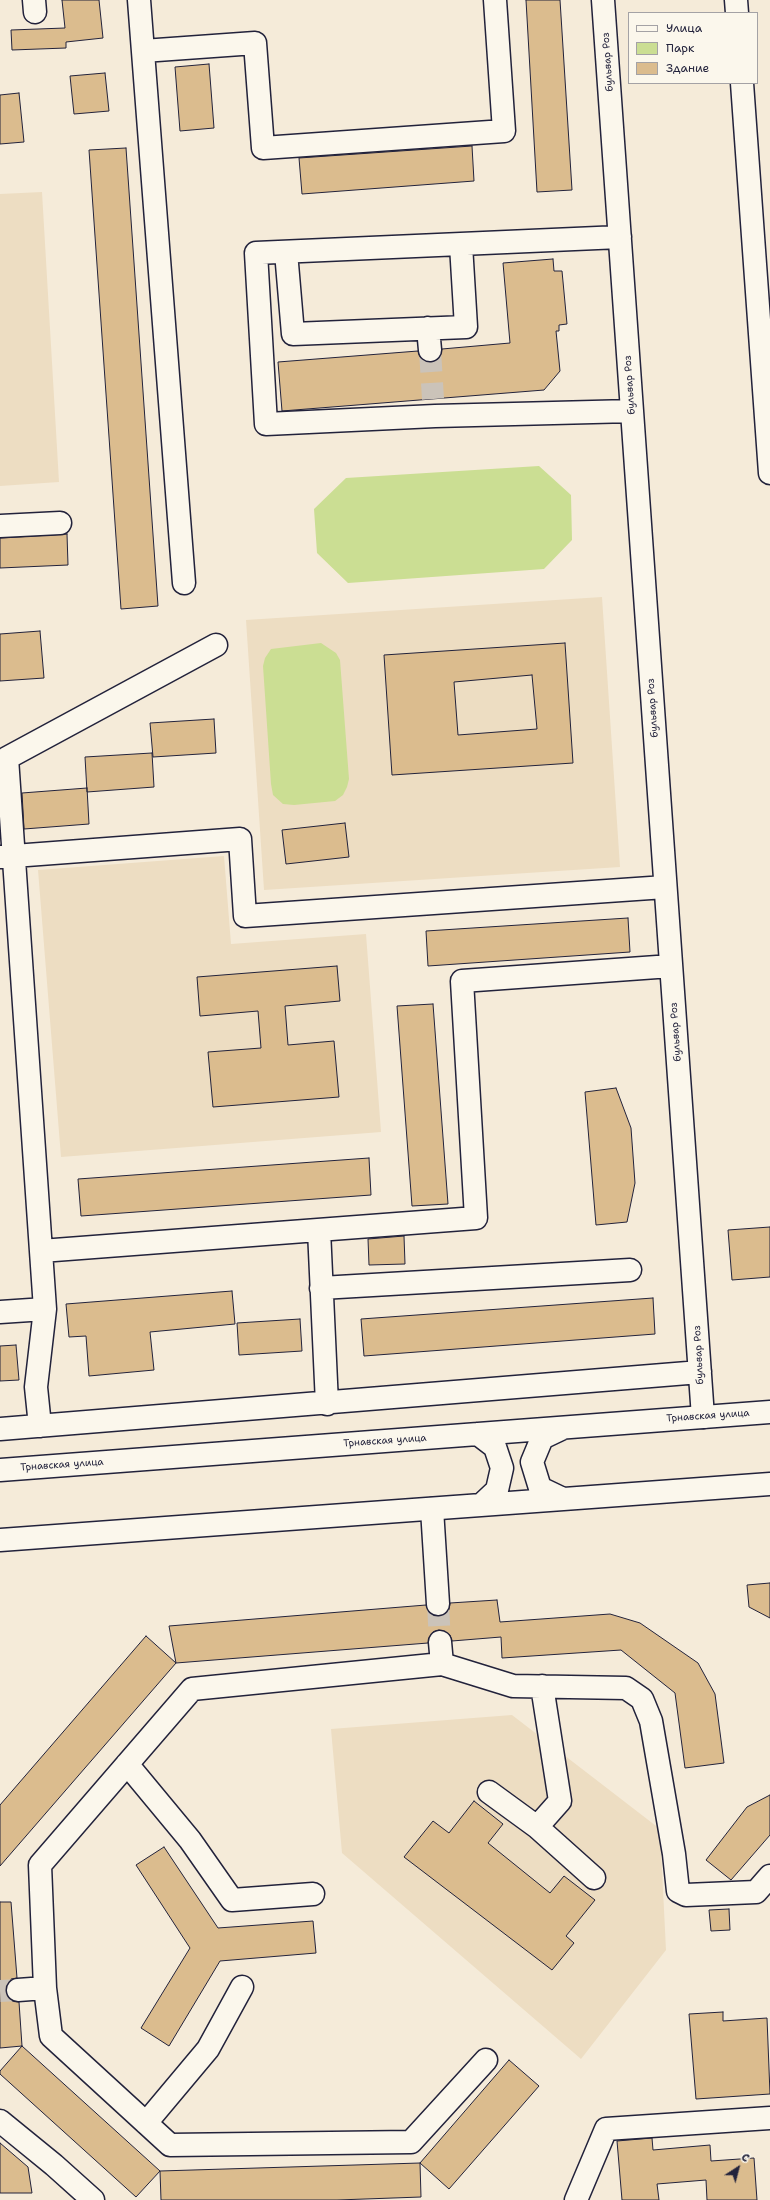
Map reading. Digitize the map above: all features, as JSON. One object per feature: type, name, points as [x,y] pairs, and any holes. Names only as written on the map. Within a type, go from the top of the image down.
[{"type":"street","points":[[139,0],[184,583]]},
{"type":"street","points":[[143,51],[255,43],[263,148],[504,131],[495,0]]},
{"type":"street","name":"бульвар Роз","points":[[603,0],[703,1417]]},
{"type":"street","points":[[736,0],[737,12]]},
{"type":"street","points":[[742,84],[764,307],[770,473]]},
{"type":"street","points":[[620,237],[256,253],[266,424],[434,408],[632,411]]},
{"type":"street","points":[[261,336],[466,327],[461,245]]},
{"type":"street","points":[[286,252],[293,334]]},
{"type":"street","points":[[428,328],[430,350]]},
{"type":"street","points":[[0,526],[60,523]]},
{"type":"street","points":[[40,1426],[36,1388],[45,1309],[6,857],[6,758],[216,645]]},
{"type":"street","points":[[6,857],[240,839],[245,916],[665,887]]},
{"type":"street","points":[[41,1251],[476,1218],[462,981],[671,966]]},
{"type":"street","points":[[319,1230],[327,1404]]},
{"type":"street","points":[[321,1288],[630,1270]]},
{"type":"street","points":[[0,1312],[45,1309]]},
{"type":"street","points":[[0,1429],[327,1404],[700,1372]]},
{"type":"street","name":"Трнавская улица","points":[[0,1470],[770,1412]]},
{"type":"street","points":[[563,1499],[540,1488],[532,1462],[542,1438],[566,1427]]},
{"type":"street","points":[[478,1434],[495,1447],[502,1468],[497,1490],[481,1505]]},
{"type":"street","points":[[0,1540],[770,1484]]},
{"type":"street","points":[[432,1509],[438,1604]]},
{"type":"street","points":[[440,1642],[442,1664]]},
{"type":"street","points":[[486,2060],[411,2142],[170,2145],[51,2036],[45,1988],[40,1865],[192,1689],[442,1664],[513,1686],[626,1688],[642,1700],[650,1721],[674,1854],[678,1891],[686,1895],[756,1892],[770,1876]]},
{"type":"street","points":[[537,1827],[560,1801],[542,1686]]},
{"type":"street","points":[[127,1764],[190,1840],[232,1900],[313,1894]]},
{"type":"street","points":[[489,1792],[537,1827],[594,1878]]},
{"type":"street","points":[[146,2124],[208,2049],[242,1987]]},
{"type":"street","points":[[18,1990],[45,1988]]},
{"type":"street","points":[[576,2200],[606,2129],[770,2118]]},
{"type":"street","points":[[0,2121],[54,2165],[93,2200]]},
{"type":"shaded area","points":[[42,192],[59,482],[0,486],[0,194]]},
{"type":"shaded area","points":[[602,597],[620,867],[264,890],[246,620]]},
{"type":"shaded area","points":[[224,856],[231,944],[366,934],[381,1132],[61,1157],[38,870]]},
{"type":"shaded area","points":[[512,1715],[660,1829],[666,1950],[581,2059],[342,1853],[331,1729]]},
{"type":"green space","points":[[539,466],[571,495],[572,540],[544,569],[348,583],[317,553],[314,509],[346,478]]},
{"type":"green space","points":[[321,643],[336,653],[340,660],[349,779],[343,795],[335,801],[294,805],[283,804],[273,795],[271,784],[263,666],[265,658],[271,649]]},
{"type":"building","points":[[62,0],[99,0],[103,38],[66,42],[66,48],[12,50],[11,30],[65,28]]},
{"type":"building","points":[[526,0],[560,0],[572,190],[537,192]]},
{"type":"building","points":[[209,64],[214,128],[180,131],[175,67]]},
{"type":"building","points":[[105,73],[109,111],[74,114],[70,76]]},
{"type":"building","points":[[19,93],[24,142],[0,144],[0,95]]},
{"type":"building","points":[[472,146],[474,181],[302,194],[299,158]]},
{"type":"building","points":[[126,148],[158,606],[121,609],[89,150]]},
{"type":"building","points":[[553,259],[554,271],[562,271],[567,324],[559,325],[559,331],[556,331],[560,371],[544,390],[282,411],[278,362],[418,351],[420,357],[431,362],[437,360],[442,349],[510,343],[503,263]]},
{"type":"building","points":[[67,534],[68,565],[0,568],[0,538]]},
{"type":"building","points":[[40,631],[44,678],[0,681],[0,634]]},
{"type":"building","points":[[565,643],[573,763],[392,775],[384,655]],"holes":[[[532,675],[537,729],[458,735],[454,682]]]},
{"type":"building","points":[[214,719],[216,753],[153,757],[150,723]]},
{"type":"building","points":[[152,753],[154,787],[87,792],[85,757]]},
{"type":"building","points":[[87,788],[89,824],[24,829],[22,793]]},
{"type":"building","points":[[345,823],[349,857],[286,864],[282,830]]},
{"type":"building","points":[[628,918],[630,952],[428,966],[426,931]]},
{"type":"building","points":[[337,966],[340,1001],[285,1006],[288,1045],[334,1041],[339,1097],[213,1107],[208,1052],[261,1048],[258,1011],[200,1016],[197,977]]},
{"type":"building","points":[[433,1004],[448,1204],[412,1206],[397,1006]]},
{"type":"building","points":[[616,1088],[631,1128],[635,1183],[627,1222],[596,1225],[585,1092]]},
{"type":"building","points":[[369,1158],[371,1195],[81,1216],[78,1179]]},
{"type":"building","points":[[770,1227],[770,1277],[732,1280],[728,1230]]},
{"type":"building","points":[[404,1236],[405,1264],[369,1265],[368,1239]]},
{"type":"building","points":[[232,1291],[235,1324],[150,1332],[154,1370],[89,1376],[86,1336],[69,1337],[66,1304]]},
{"type":"building","points":[[653,1298],[655,1334],[364,1356],[361,1319]]},
{"type":"building","points":[[300,1319],[302,1351],[239,1355],[237,1323]]},
{"type":"building","points":[[16,1345],[19,1380],[0,1381],[0,1346]]},
{"type":"building","points":[[770,1583],[770,1618],[749,1607],[747,1585]]},
{"type":"building","points":[[497,1600],[500,1622],[610,1614],[640,1623],[698,1663],[715,1694],[724,1763],[685,1768],[675,1693],[621,1650],[502,1658],[501,1637],[452,1641],[450,1635],[439,1630],[433,1632],[428,1643],[176,1663],[169,1626],[426,1605],[432,1615],[439,1616],[449,1610],[450,1603]]},
{"type":"building","points":[[146,1636],[176,1663],[0,1866],[0,1805]]},
{"type":"building","points":[[770,1795],[770,1835],[731,1880],[706,1860],[747,1807]]},
{"type":"building","points":[[474,1801],[503,1824],[488,1843],[550,1893],[564,1876],[595,1900],[566,1936],[574,1943],[552,1970],[404,1857],[433,1821],[449,1833]]},
{"type":"building","points":[[164,1847],[218,1928],[313,1921],[316,1953],[220,1961],[169,2046],[141,2028],[190,1948],[136,1865]]},
{"type":"building","points":[[0,1902],[11,1902],[17,1978],[11,1979],[7,1984],[6,1991],[12,2001],[19,2002],[22,2046],[0,2048]]},
{"type":"building","points":[[729,1909],[730,1930],[711,1931],[709,1910]]},
{"type":"building","points":[[723,2012],[723,2021],[767,2018],[770,2094],[696,2099],[689,2014]]},
{"type":"building","points":[[22,2046],[160,2171],[136,2197],[0,2074],[0,2071]]},
{"type":"building","points":[[509,2060],[539,2086],[449,2189],[420,2163]]},
{"type":"building","points":[[652,2138],[653,2150],[710,2145],[711,2161],[754,2158],[757,2200],[707,2200],[706,2180],[657,2184],[659,2200],[622,2200],[617,2141]]},
{"type":"building","points":[[0,2143],[28,2167],[32,2193],[0,2193]]},
{"type":"building","points":[[420,2163],[421,2197],[337,2200],[161,2200],[160,2171]]},
{"type":"tunnel","points":[[430,350],[433,399]]},
{"type":"tunnel","points":[[438,1604],[440,1642]]},
{"type":"tunnel","points":[[0,1991],[18,1990]]}]
